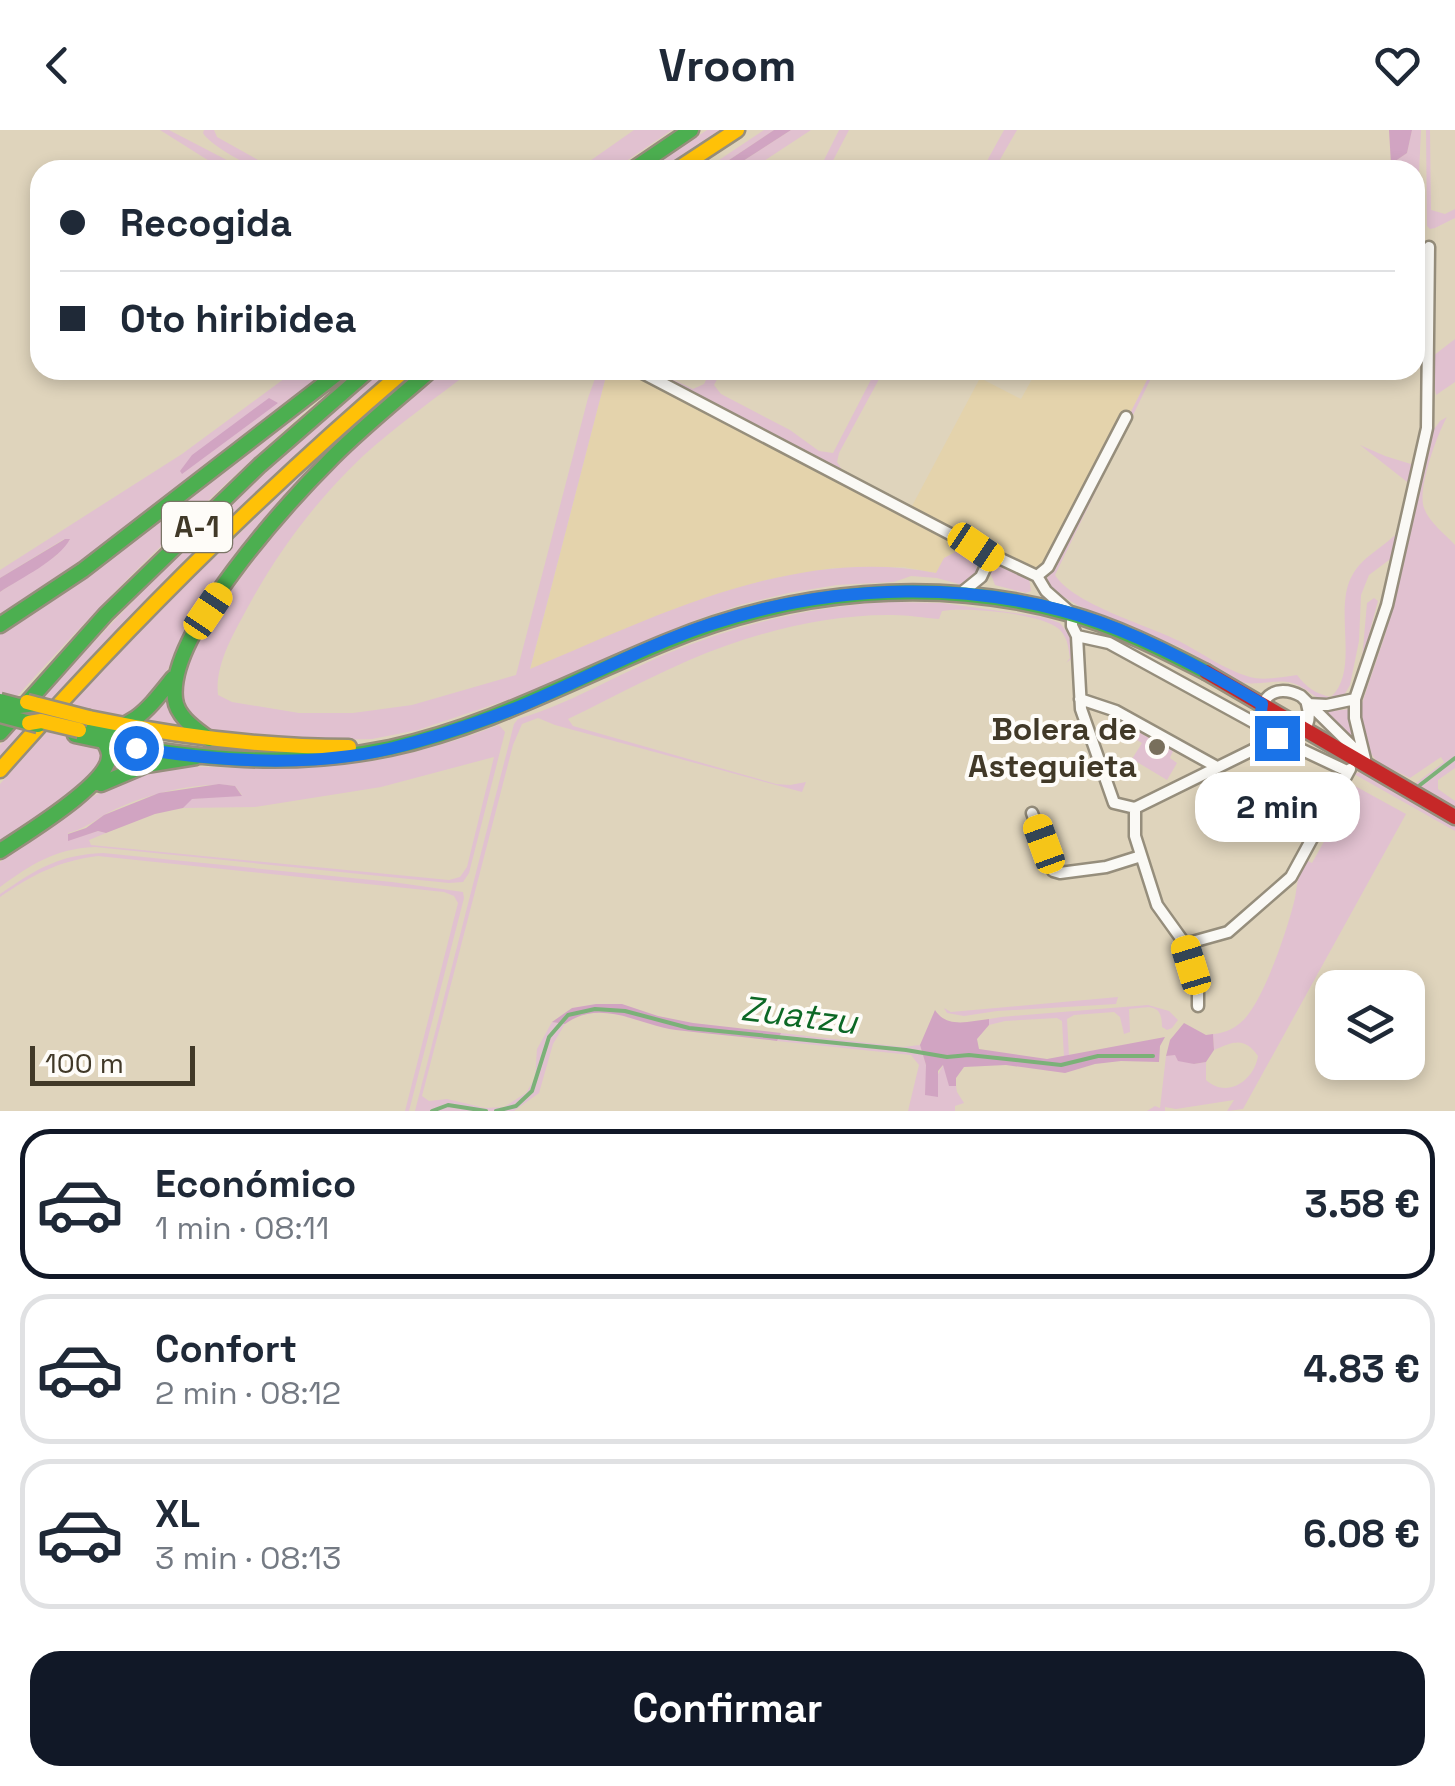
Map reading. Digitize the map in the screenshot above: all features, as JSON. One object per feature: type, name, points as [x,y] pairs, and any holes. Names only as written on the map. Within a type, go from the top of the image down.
[{"type":"main road","points":[[647,160],[691,130]]},
{"type":"main road","points":[[691,160],[736,130]]},
{"type":"main road","points":[[0,625],[83,570],[329,380]]},
{"type":"main road","name":"A-1","points":[[0,732],[106,614],[260,465],[358,380]]},
{"type":"main road","name":"A-1","points":[[0,770],[186,569],[268,489],[393,380]]},
{"type":"main road","points":[[209,739],[192,728],[174,699],[174,678],[181,657],[202,620],[269,527],[336,454],[420,380]]},
{"type":"main road","points":[[0,712],[19,715],[26,722],[41,720],[196,757],[265,760],[345,756],[392,748],[514,708],[670,640],[754,611],[876,592],[960,594],[1033,604],[1120,630],[1182,658],[1357,764],[1455,817]]},
{"type":"main road","points":[[124,726],[148,711],[174,678]]},
{"type":"main road","points":[[0,698],[19,706],[39,705],[53,716],[89,731],[110,751],[107,772],[91,788],[0,851]]},
{"type":"main road","points":[[89,731],[124,726],[260,745],[348,748],[438,734]]},
{"type":"main road","points":[[91,788],[146,766],[196,757]]},
{"type":"street","points":[[1185,944],[1228,932],[1291,877],[1357,764],[1355,699],[1387,605],[1427,428],[1428,247]]},
{"type":"street","points":[[656,380],[1038,580],[1072,614],[1081,709],[1114,802],[1134,808],[1277,738],[1292,738],[1308,722],[1308,704]]},
{"type":"street","points":[[1033,604],[1038,580],[1126,417]]},
{"type":"street","points":[[960,594],[993,559]]},
{"type":"street","points":[[981,576],[996,598]]},
{"type":"street","points":[[1076,636],[1110,643],[1277,738],[1357,764]]},
{"type":"street","points":[[1264,728],[1262,704],[1269,695],[1291,690],[1301,696],[1357,764]]},
{"type":"street","points":[[1080,699],[1116,711],[1217,768]]},
{"type":"street","points":[[1308,704],[1328,705],[1355,699]]},
{"type":"street","points":[[1134,808],[1135,836],[1157,905],[1185,944],[1198,986],[1198,1006]]},
{"type":"street","points":[[1032,813],[1054,871],[1106,867],[1142,856]]},
{"type":"shaded area","points":[[160,130],[169,130],[227,160],[208,160]]},
{"type":"shaded area","points":[[214,130],[217,137],[258,160],[237,159],[203,133]]},
{"type":"shaded area","points":[[634,130],[672,130],[628,160],[591,160]]},
{"type":"shaded area","points":[[707,130],[722,130],[676,160],[662,160]]},
{"type":"shaded area","points":[[764,130],[774,130],[729,160],[719,160]]},
{"type":"shaded area","points":[[774,130],[791,130],[744,160],[729,160]]},
{"type":"shaded area","points":[[791,130],[811,130],[765,160],[744,160]]},
{"type":"shaded area","points":[[839,130],[849,130],[833,160],[824,160]]},
{"type":"shaded area","points":[[1004,130],[1017,130],[1000,160],[988,160]]},
{"type":"shaded area","points":[[1389,130],[1412,130],[1407,153],[1391,160]]},
{"type":"shaded area","points":[[1412,130],[1421,130],[1420,160],[1397,160],[1407,153]]},
{"type":"shaded area","points":[[1426,130],[1430,130],[1431,210],[1445,214],[1455,209],[1455,218],[1430,229],[1427,226]]},
{"type":"shaded area","points":[[1455,339],[1455,382],[1436,395],[1431,370],[1433,356]]},
{"type":"shaded area","points":[[282,380],[315,380],[68,571],[0,617],[0,592],[57,555],[64,539],[0,578],[0,570],[182,454]]},
{"type":"shaded area","points":[[371,380],[383,380],[190,556],[93,654],[0,757],[0,745],[45,695],[137,598],[281,459]]},
{"type":"shaded area","points":[[430,380],[459,380],[376,445],[296,531],[233,635],[221,664],[218,695],[232,702],[299,713],[353,713],[412,705],[516,675],[594,380],[605,380],[530,669],[677,608],[779,577],[883,567],[936,573],[944,558],[963,548],[977,555],[976,577],[962,585],[911,576],[894,582],[789,593],[740,605],[522,695],[418,730],[372,739],[285,741],[206,728],[185,708],[180,680],[185,665],[215,612],[262,549],[353,448]]},
{"type":"shaded area","points":[[605,380],[663,380],[911,508],[979,380],[1021,399],[1031,380],[1147,380],[1045,582],[963,549],[936,573],[904,567],[833,568],[766,580],[718,594],[530,670]]},
{"type":"shaded area","points":[[663,380],[674,380],[693,389],[706,380],[717,380],[714,385],[721,394],[790,430],[819,451],[833,453],[871,380],[879,380],[839,453],[837,462],[845,474]]},
{"type":"shaded area","points":[[1147,380],[1150,380],[1055,575],[1077,595],[1179,641],[1232,670],[1261,679],[1297,675],[1312,689],[1331,697],[1344,671],[1347,588],[1363,561],[1400,530],[1393,557],[1369,575],[1361,595],[1359,641],[1350,685],[1343,697],[1334,700],[1321,699],[1286,682],[1244,683],[1182,648],[1077,605],[1045,582]]},
{"type":"shaded area","points":[[269,398],[278,403],[182,474],[180,471],[192,455]]},
{"type":"shaded area","points":[[308,404],[310,407],[112,595],[0,716],[0,631]]},
{"type":"shaded area","points":[[1447,417],[1429,462],[1423,500],[1430,518],[1455,545],[1455,768],[1438,780],[1438,789],[1455,801],[1455,810],[1412,786],[1444,762],[1441,757],[1410,778],[1375,759],[1364,744],[1359,725],[1360,709],[1385,635],[1432,432]]},
{"type":"shaded area","points":[[1360,445],[1414,465],[1411,485]]},
{"type":"shaded area","points":[[304,472],[194,623],[161,681],[128,719],[102,716],[102,712],[87,709],[70,739],[99,746],[101,762],[94,778],[0,842],[0,784],[179,591]]},
{"type":"shaded area","points":[[70,539],[57,554],[0,592],[0,578]]},
{"type":"shaded area","points":[[1001,563],[1029,578],[1031,591],[995,585],[990,572]]},
{"type":"shaded area","points":[[1374,598],[1378,601],[1362,660],[1367,603]]},
{"type":"shaded area","points":[[891,602],[943,603],[1043,617],[1060,623],[1074,641],[1071,659],[1066,663],[1070,658],[1068,646],[1059,629],[1020,615],[953,610],[942,611],[939,619],[872,615],[831,619],[728,645],[568,719],[573,726],[776,784],[806,782],[802,792],[538,718],[522,724],[513,745],[422,1096],[429,1101],[447,1099],[485,1108],[504,1107],[526,1093],[535,1078],[537,1049],[552,1022],[565,1024],[553,1044],[539,1093],[514,1111],[415,1111],[518,719],[721,634],[804,612]]},
{"type":"shaded area","points":[[167,697],[183,729],[145,723]]},
{"type":"shaded area","points":[[1318,707],[1332,711],[1350,709],[1354,741]]},
{"type":"shaded area","points":[[499,725],[505,732],[469,873],[463,882],[95,847],[44,859],[0,887],[0,862],[17,848],[95,795],[137,777],[184,767],[323,766],[372,761],[430,748]],"holes":[[[494,757],[467,867],[460,877],[449,880],[91,845],[89,840],[106,833],[98,831],[68,840],[68,833],[133,802],[168,791],[203,785],[235,786],[242,795],[191,799],[183,808],[255,807],[381,787]]]},
{"type":"shaded area","points":[[1133,729],[1173,751],[1170,758],[1177,763],[1167,780],[1132,759],[1142,743],[1129,735]]},
{"type":"shaded area","points":[[1360,772],[1455,823],[1455,831],[1354,774]]},
{"type":"shaded area","points":[[219,784],[235,786],[242,796],[192,799],[183,808],[68,841],[68,834],[86,828],[104,815],[159,793]]},
{"type":"shaded area","points":[[1355,786],[1406,814],[1320,970],[1315,970],[1315,979],[1243,1109],[1227,1111],[1234,1100],[1147,1111],[1155,1106],[1160,1108],[1166,1056],[1176,1054],[1194,1064],[1206,1062],[1206,1080],[1222,1088],[1238,1084],[1251,1073],[1258,1056],[1253,1050],[1238,1042],[1214,1050],[1213,1034],[1236,1026],[1254,1006],[1282,942],[1301,869],[1306,860],[1312,863]]},
{"type":"shaded area","points":[[103,853],[463,892],[409,1111],[405,1111],[458,903],[454,896],[98,856],[46,870],[0,897],[48,865]]},
{"type":"shaded area","points":[[1118,997],[1116,1004],[964,1016],[947,1013],[944,1008],[951,1012]]},
{"type":"shaded area","points":[[622,1004],[693,1023],[781,1033],[777,1041],[689,1031],[606,1013],[592,1013],[565,1024],[552,1022],[572,1008]]},
{"type":"shaded area","points":[[1148,1005],[1169,1011],[1178,1020],[1167,1030],[1162,1027],[1157,1010],[1129,1009],[1130,1032],[1124,1034],[1120,1017],[1114,1012],[1074,1015],[1067,1019],[1069,1056],[1064,1057],[1062,1021],[1057,1018],[989,1025],[989,1019],[1001,1017]]},
{"type":"shaded area","points":[[935,1010],[952,1022],[989,1019],[989,1025],[977,1039],[979,1049],[1047,1059],[1165,1037],[1159,1062],[1095,1064],[1065,1073],[1006,1065],[964,1067],[956,1078],[956,1086],[949,1086],[943,1065],[938,1071],[938,1097],[925,1095],[926,1065],[920,1045]]},
{"type":"shaded area","points":[[1184,1023],[1206,1035],[1213,1034],[1214,1050],[1206,1062],[1194,1064],[1178,1061],[1175,1055],[1166,1056],[1170,1040]]},
{"type":"shaded area","points":[[781,1033],[903,1047],[920,1045],[926,1065],[926,1095],[944,1064],[949,1085],[956,1086],[964,1103],[955,1106],[955,1111],[908,1111],[919,1065],[911,1055],[777,1041]]},
{"type":"waterway","name":"Zuatzu","points":[[1420,785],[1455,758]]},
{"type":"waterway","name":"Zuatzu","points":[[496,1111],[516,1106],[532,1091],[549,1037],[568,1015],[595,1009],[625,1011],[689,1028],[947,1057],[969,1055],[1061,1065],[1098,1056],[1153,1056]]},
{"type":"waterway","name":"Zuatzu","points":[[432,1111],[448,1105],[486,1111]]},
{"type":"traffic: fast","points":[[647,160],[691,130]]},
{"type":"traffic: fast","points":[[0,625],[83,570],[329,380]]},
{"type":"traffic: fast","points":[[0,733],[106,614],[260,465],[358,380]]},
{"type":"traffic: fast","points":[[209,739],[183,717],[175,699],[178,672],[190,640],[234,570],[261,536],[357,434],[419,380]]},
{"type":"traffic: fast","points":[[75,735],[153,750],[232,758],[272,760],[351,755],[461,728],[714,624],[763,610],[864,594],[915,592],[1017,601],[1103,624],[1206,672]]},
{"type":"traffic: fast","points":[[91,732],[118,727],[139,716],[173,678]]},
{"type":"traffic: fast","points":[[0,701],[19,706],[36,704]]},
{"type":"traffic: fast","points":[[0,715],[38,725]]},
{"type":"traffic: fast","points":[[0,851],[82,793],[106,766],[106,745],[85,725]]},
{"type":"traffic: fast","points":[[101,784],[146,765],[196,757]]},
{"type":"traffic: slow","points":[[691,160],[737,130]]},
{"type":"traffic: slow","points":[[0,770],[195,563],[394,380]]},
{"type":"traffic: slow","points":[[27,702],[89,718]]},
{"type":"traffic: slow","points":[[89,718],[218,739],[349,747]]},
{"type":"traffic: slow","points":[[29,723],[41,721],[79,730]]},
{"type":"traffic: jam","points":[[1206,672],[1455,817]]},
{"type":"place","name":"Bolera de Asteguieta","points":[[1157,747]]},
{"type":"route","points":[[136,748],[233,760],[345,756],[392,748],[514,708],[710,624],[791,602],[876,592],[943,592],[1033,604],[1120,630],[1182,658],[1262,704],[1264,728],[1277,738]]}]
